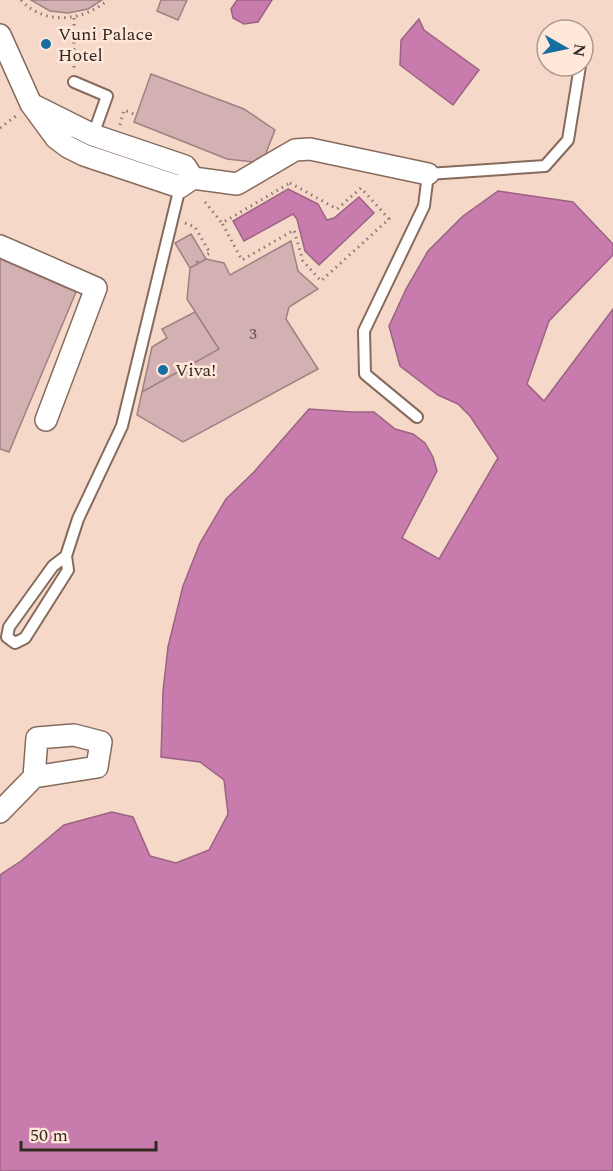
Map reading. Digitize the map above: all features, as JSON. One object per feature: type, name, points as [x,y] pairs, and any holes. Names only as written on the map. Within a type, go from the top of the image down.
[{"type":"street","points":[[0,35],[31,104],[46,126],[68,147],[84,155],[186,183],[237,184],[296,150],[310,150],[428,174]]},
{"type":"street","points":[[31,104],[93,135],[185,166],[186,183]]},
{"type":"street","points":[[0,246],[96,288],[46,420]]},
{"type":"street","points":[[0,812],[34,777]]},
{"type":"lane","points":[[417,417],[365,374],[364,331],[424,206],[428,174],[545,166],[568,140],[578,78]]},
{"type":"lane","points":[[74,82],[106,96],[93,135]]},
{"type":"lane","points":[[66,556],[53,566],[9,627],[7,637],[15,643],[25,638],[68,570],[66,556],[78,519],[122,426],[172,218],[186,183]]},
{"type":"path","points":[[21,0],[27,6],[49,17],[74,18],[92,12],[108,0]]},
{"type":"path","points":[[74,18],[74,82]]},
{"type":"path","points":[[205,202],[222,223],[242,260],[294,230],[303,261],[321,281],[389,219],[361,188],[337,209],[290,183],[222,223]]},
{"type":"path","points":[[172,218],[195,227],[210,253],[204,256]]},
{"type":"shaded area","points":[[237,0],[272,0],[258,22],[244,24],[233,18],[231,9]]},
{"type":"shaded area","points":[[419,19],[424,30],[479,70],[453,105],[400,65],[401,40]]},
{"type":"shaded area","points":[[288,189],[318,204],[327,220],[334,218],[359,197],[374,213],[319,265],[305,251],[297,219],[293,214],[244,241],[233,221]]},
{"type":"shaded area","points":[[498,191],[573,202],[613,244],[613,255],[549,321],[527,384],[544,401],[613,309],[613,1171],[0,1171],[0,875],[21,861],[64,825],[112,812],[133,817],[150,856],[176,863],[209,850],[228,814],[224,780],[200,762],[161,757],[163,691],[168,647],[183,586],[200,543],[226,499],[254,472],[309,409],[374,412],[395,429],[413,434],[425,443],[433,457],[437,471],[402,538],[439,559],[498,458],[470,416],[458,404],[438,395],[400,366],[389,326],[406,289],[428,251],[463,216]]},
{"type":"building","points":[[31,0],[102,0],[88,9],[68,13],[50,11]]},
{"type":"building","points":[[161,0],[187,0],[178,20],[157,11]]},
{"type":"building","points":[[151,74],[244,109],[275,130],[262,163],[227,159],[134,122]]},
{"type":"building","points":[[191,234],[206,259],[190,268],[175,243]]},
{"type":"building","points":[[291,241],[298,271],[318,289],[289,307],[286,319],[318,369],[183,442],[137,415],[142,392],[219,349],[187,299],[190,268],[206,259],[224,263],[230,275]]},
{"type":"building","points":[[0,259],[76,292],[9,452],[0,449]]},
{"type":"building","name":"Viva!","points":[[195,312],[219,349],[142,392],[152,347],[167,338],[162,329]]},
{"type":"place","name":"Vuni Palace Hotel","points":[[46,44]]},
{"type":"place","name":"Viva!","points":[[163,370]]}]
